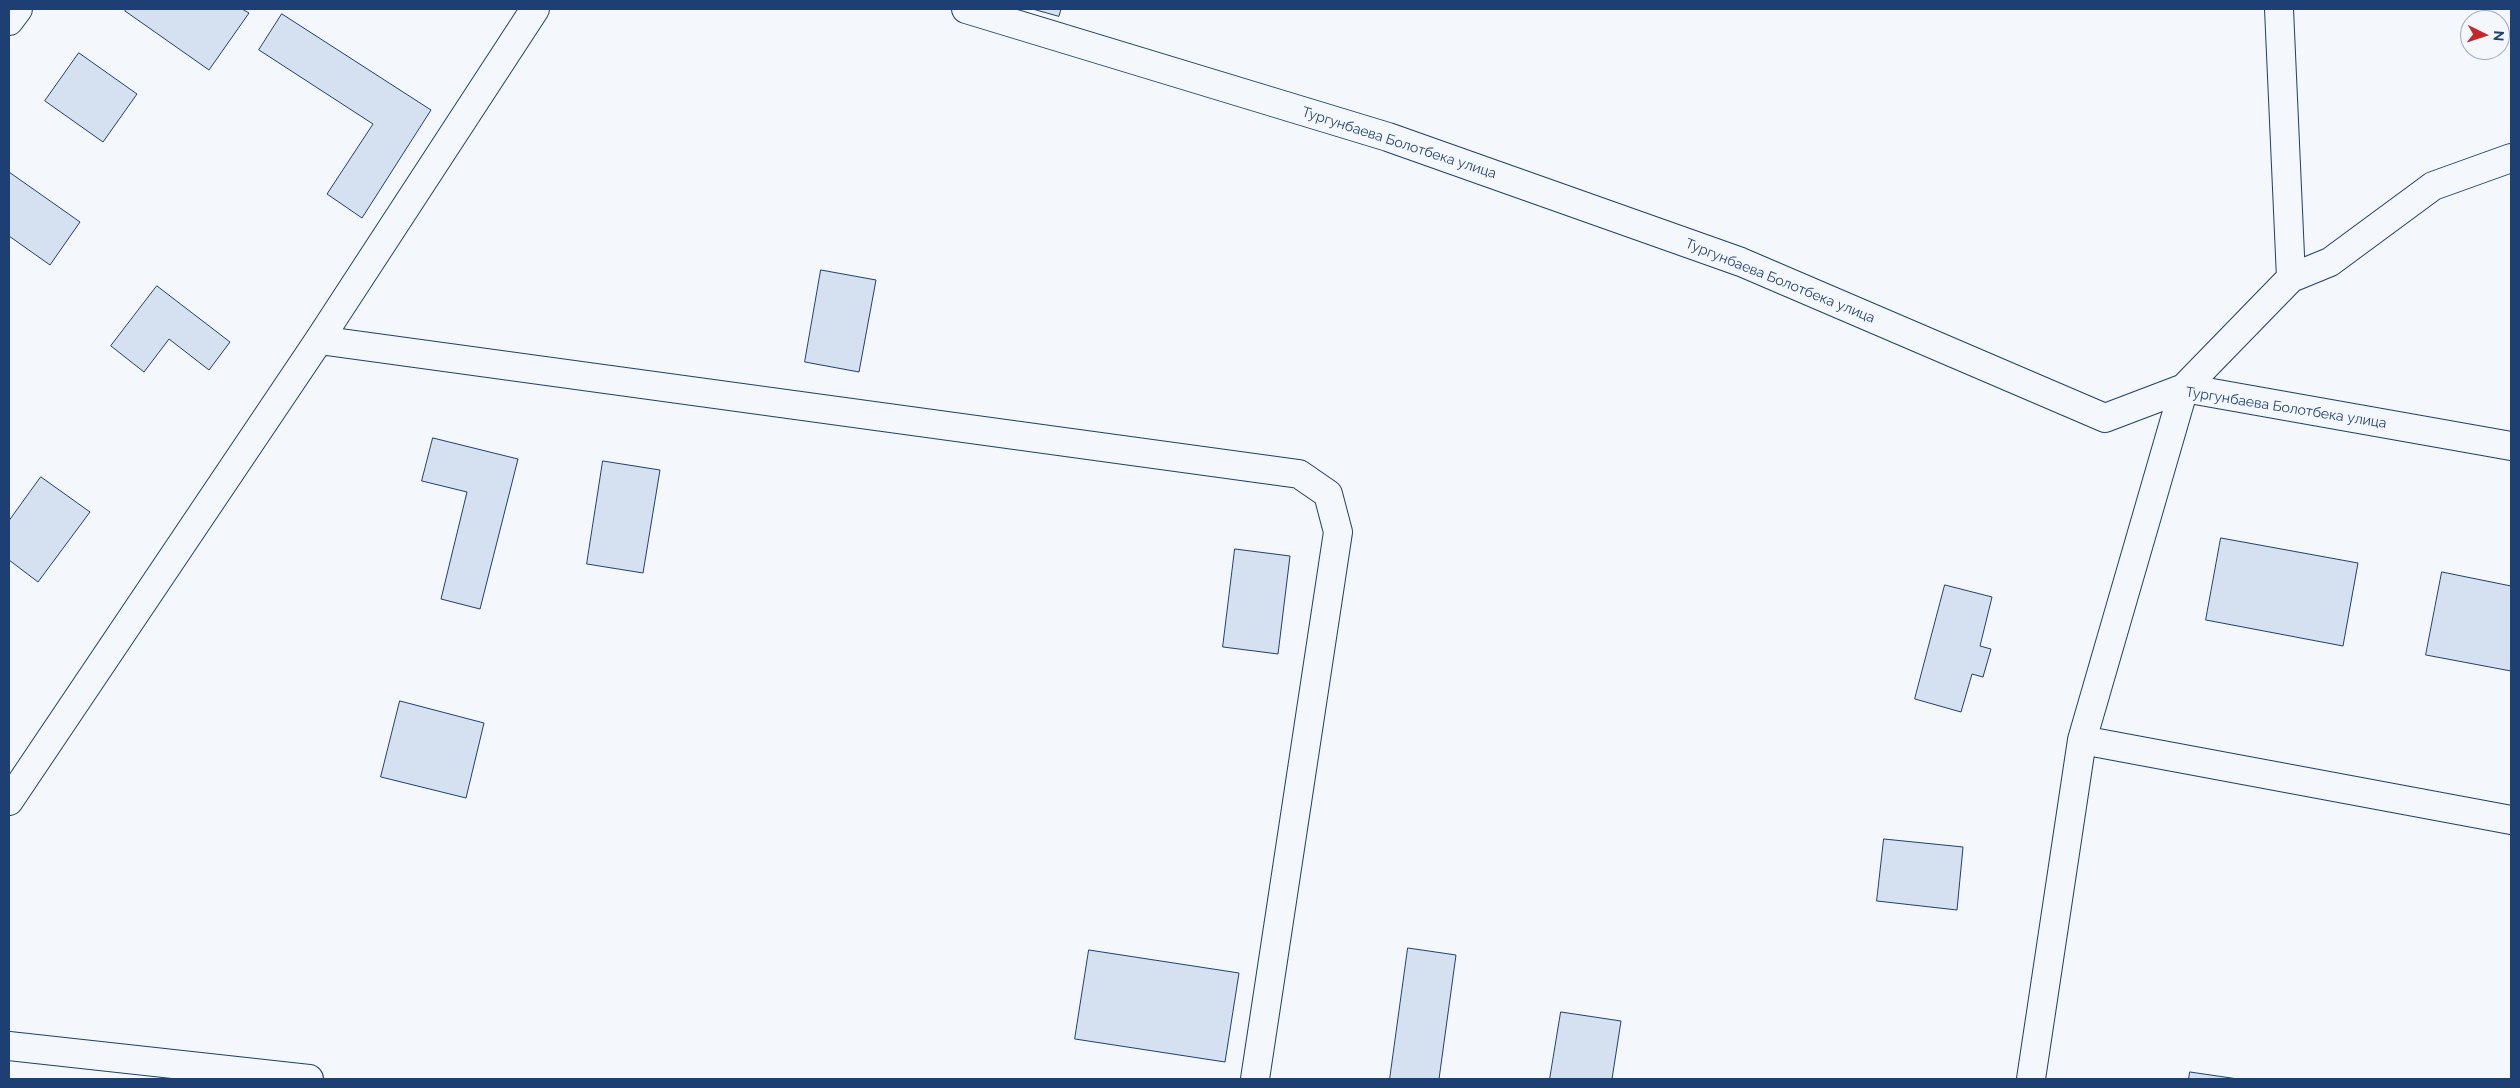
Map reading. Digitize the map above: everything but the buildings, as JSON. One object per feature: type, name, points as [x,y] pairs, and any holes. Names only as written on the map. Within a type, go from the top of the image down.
[{"type":"street","points":[[9,21],[18,9]]},
{"type":"street","points":[[9,801],[319,340],[535,9]]},
{"type":"street","name":"Тургунбаева Болотбека улица","points":[[966,9],[1388,137],[1740,262],[2105,418],[2184,388],[2511,446]]},
{"type":"street","points":[[2280,9],[2291,278]]},
{"type":"street","points":[[2031,1079],[2082,740],[2184,388],[2291,278],[2330,262],[2432,186],[2511,158]]},
{"type":"street","points":[[319,340],[1299,474],[1328,494],[1338,532],[1255,1079]]},
{"type":"street","points":[[2082,740],[2511,820]]},
{"type":"street","points":[[9,1046],[309,1079]]}]
